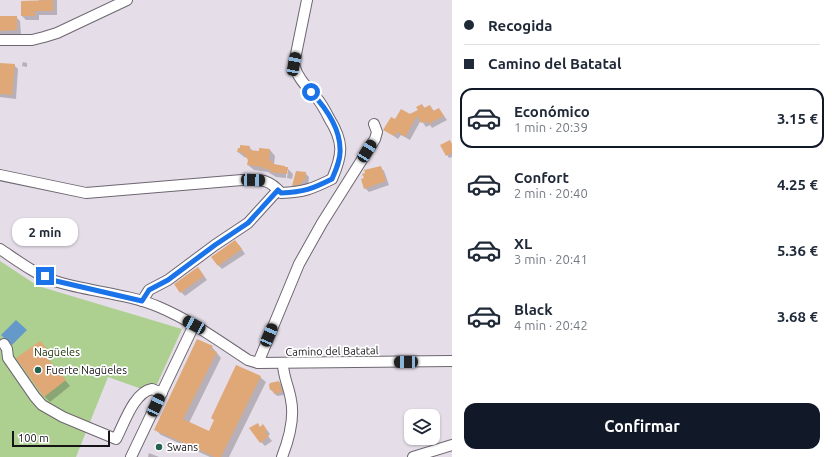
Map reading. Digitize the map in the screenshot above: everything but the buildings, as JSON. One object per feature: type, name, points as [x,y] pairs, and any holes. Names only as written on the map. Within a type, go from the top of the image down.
[{"type":"street","points":[[0,40],[32,40],[57,33],[127,0]]},
{"type":"street","points":[[0,175],[86,193],[242,180],[264,180],[274,184],[281,193],[301,192],[314,188],[332,179],[338,165],[340,150],[338,132],[321,103],[301,80],[294,64],[307,0]]},
{"type":"street","points":[[258,363],[299,264],[322,223],[374,139],[377,132],[374,124]]},
{"type":"street","points":[[142,301],[149,290],[168,280],[215,245],[248,223],[278,190]]},
{"type":"street","name":"Camino del Batatal","points":[[0,249],[35,272],[56,281],[142,301],[159,307],[194,325],[248,360],[258,363],[282,364],[452,361]]},
{"type":"street","points":[[131,457],[194,325]]},
{"type":"street","points":[[4,344],[7,349],[8,358],[42,405],[63,417],[116,439],[135,401],[142,393],[152,389],[162,393]]},
{"type":"street","points":[[282,364],[293,410],[293,422],[282,457]]},
{"type":"street","points":[[413,457],[452,445]]},
{"type":"green space","name":"Nagüeles","points":[[0,261],[38,286],[182,329],[153,393],[108,377],[76,457],[0,457]]},
{"type":"water","points":[[16,320],[27,330],[12,345],[1,335]]},
{"type":"place","name":"Fuerte Nagüeles","points":[[38,370]]},
{"type":"place","name":"Swans","points":[[159,447]]},
{"type":"route","points":[[45,276],[56,281],[142,301],[149,290],[168,280],[215,245],[248,223],[278,190],[281,193],[301,192],[314,188],[332,179],[338,165],[340,150],[338,132],[321,103],[311,92]]}]
